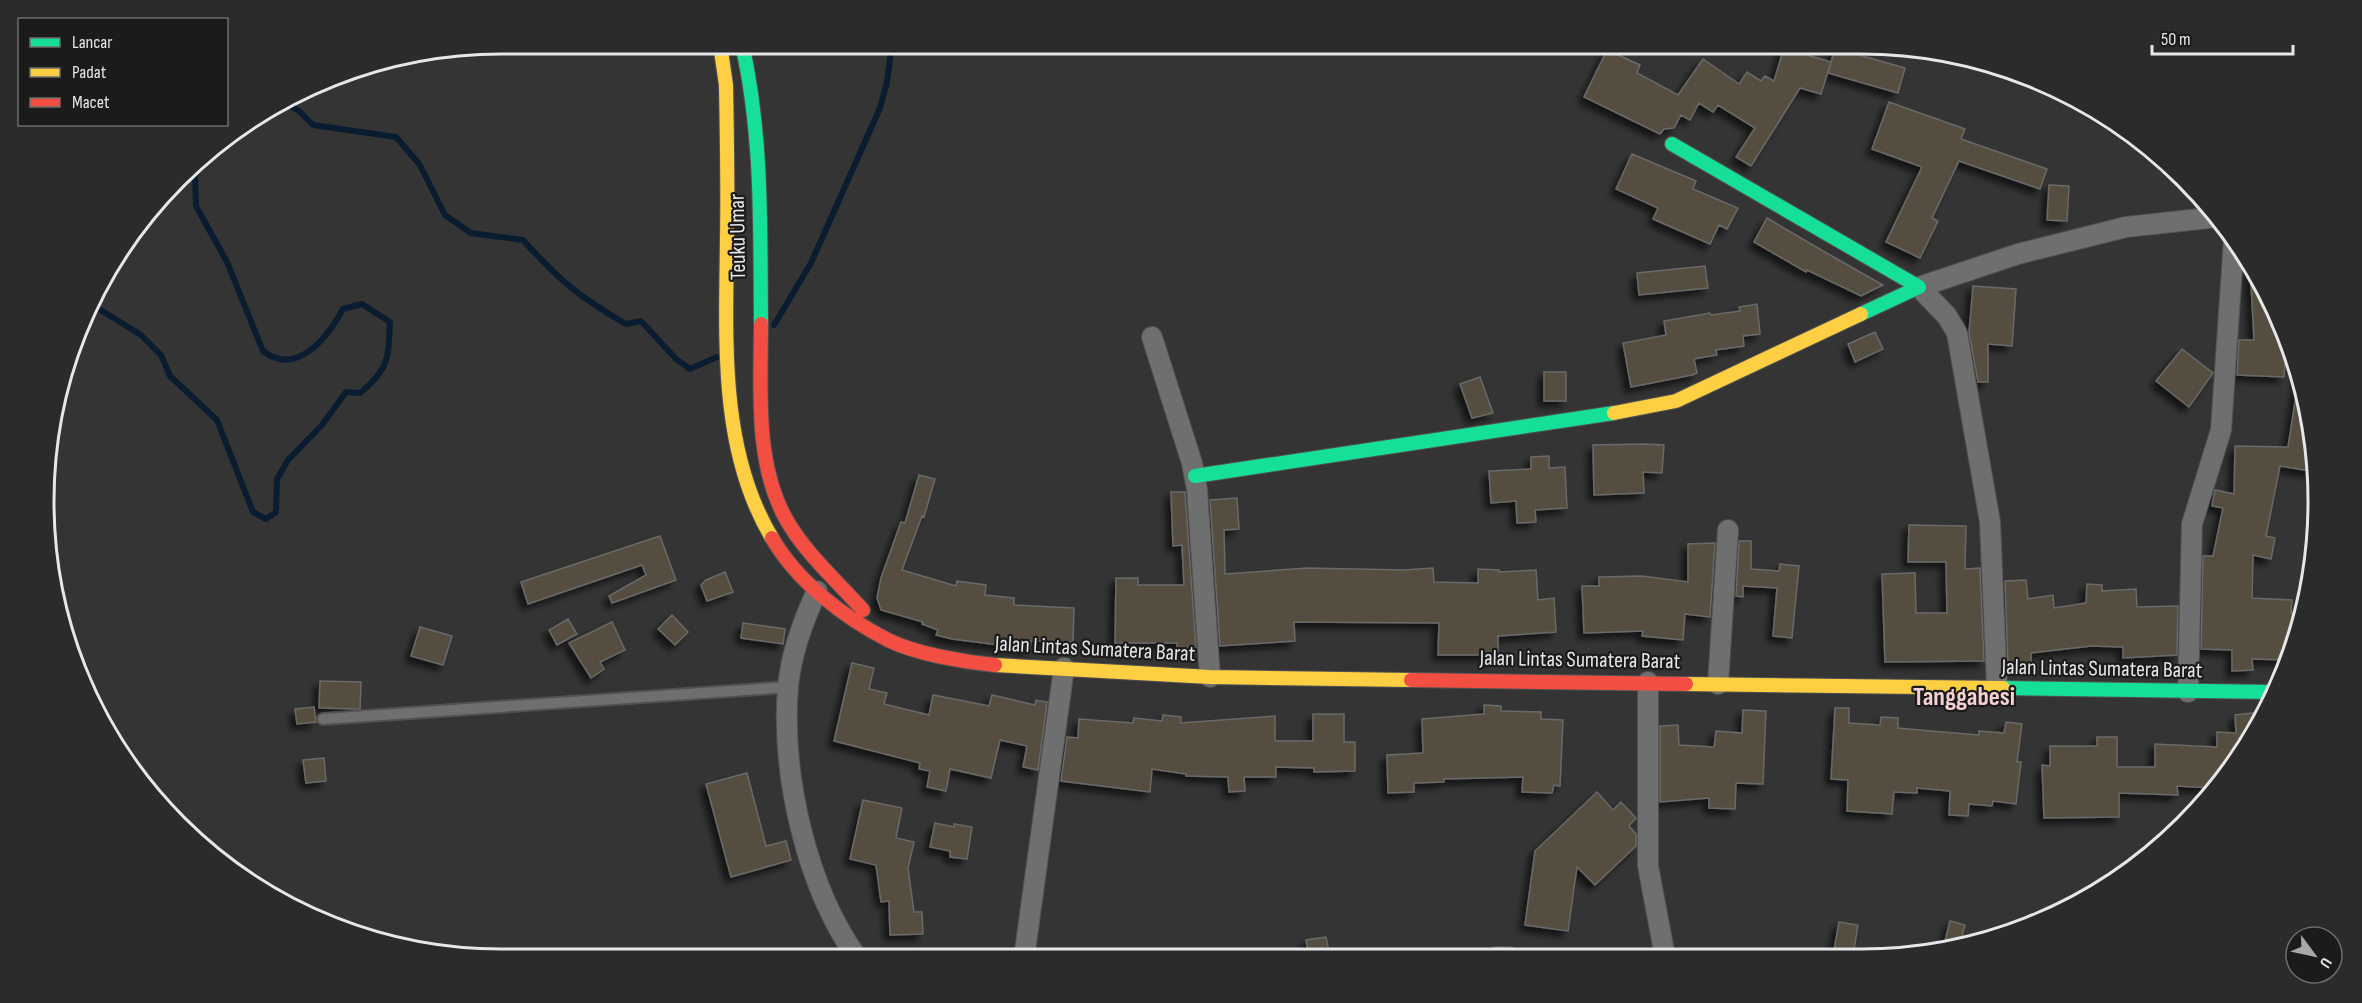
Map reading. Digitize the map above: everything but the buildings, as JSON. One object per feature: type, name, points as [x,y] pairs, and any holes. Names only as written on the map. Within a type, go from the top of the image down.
[{"type":"main road","name":"Teuku Umar","points":[[721,54],[726,85],[728,156],[726,335],[734,428]]},
{"type":"main road","name":"Teuku Umar","points":[[745,54],[749,69],[758,163],[762,431],[778,503],[786,520],[802,543],[831,572],[890,641]]},
{"type":"main road","points":[[1672,144],[1919,287]]},
{"type":"main road","points":[[1195,476],[1653,407],[1676,401],[1919,287]]},
{"type":"main road","name":"Jalan Lintas Sumatera Barat","points":[[734,428],[756,512],[784,559],[817,591],[855,620],[890,641],[959,661],[1210,677],[2265,692]]},
{"type":"street","points":[[1997,687],[1990,522],[1957,333],[1947,316],[1919,287],[2018,254],[2126,227],[2207,218]]},
{"type":"street","points":[[2188,692],[2192,524],[2221,430],[2233,253]]},
{"type":"street","points":[[1152,337],[1195,476],[1210,677]]},
{"type":"street","points":[[1718,684],[1728,530]]},
{"type":"street","points":[[817,591],[801,627],[788,687],[788,737],[792,786],[802,829],[832,917],[852,949]]},
{"type":"street","points":[[1025,949],[1064,668]]},
{"type":"street","points":[[1648,682],[1648,866],[1664,949]]},
{"type":"lane","points":[[323,719],[721,689],[788,687]]},
{"type":"waterway","points":[[774,325],[811,263],[880,108],[887,82],[891,54]]},
{"type":"waterway","points":[[292,107],[313,125],[396,137],[420,165],[445,215],[471,233],[523,240],[559,277],[582,296],[626,324],[641,321],[676,359],[690,369],[717,357]]},
{"type":"waterway","points":[[98,308],[141,335],[161,355],[170,376],[217,420],[253,512],[266,519],[276,512],[277,479],[288,460],[322,425],[346,392],[360,393],[382,369],[388,354],[390,322],[362,304],[343,309],[320,342],[299,357],[276,358],[263,351],[227,262],[196,206],[195,175]]},
{"type":"traffic: fast","points":[[744,54],[757,149],[761,324]]},
{"type":"traffic: fast","points":[[1672,144],[1919,287],[1861,314]]},
{"type":"traffic: fast","points":[[1195,476],[1614,413]]},
{"type":"traffic: fast","points":[[2003,688],[2265,692]]},
{"type":"traffic: slow","points":[[721,54],[726,85],[726,316],[729,393],[742,468],[755,504],[772,538]]},
{"type":"traffic: slow","points":[[1614,413],[1676,401],[1861,314]]},
{"type":"traffic: slow","points":[[995,665],[1210,677],[1411,680]]},
{"type":"traffic: slow","points":[[1686,684],[2003,688]]},
{"type":"traffic: jam","points":[[761,324],[760,398],[764,449],[776,497],[786,519],[802,543],[863,610]]},
{"type":"traffic: jam","points":[[772,538],[782,554],[808,583],[838,609],[871,631],[899,645],[926,653],[995,665]]},
{"type":"traffic: jam","points":[[1411,680],[1686,684]]},
{"type":"district","name":"Tanggabesi","points":[[1964,697]]}]
